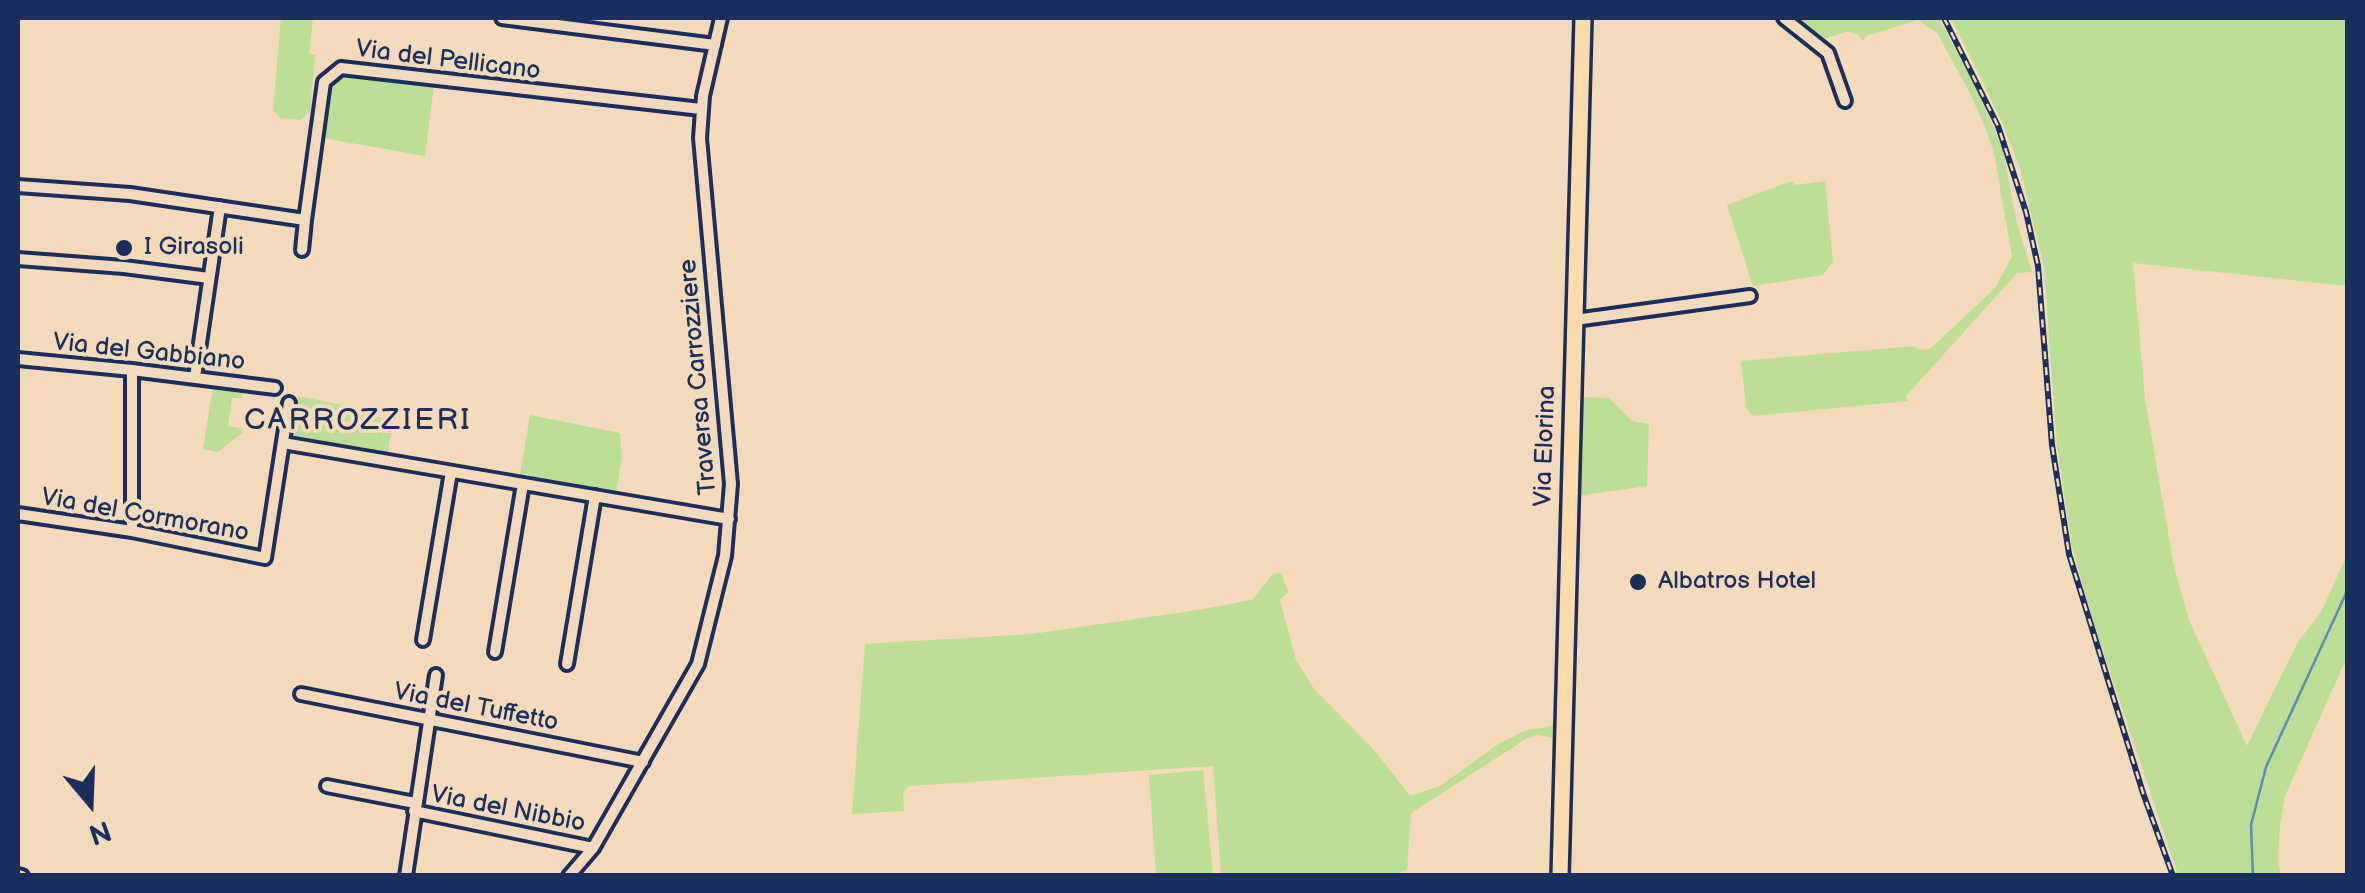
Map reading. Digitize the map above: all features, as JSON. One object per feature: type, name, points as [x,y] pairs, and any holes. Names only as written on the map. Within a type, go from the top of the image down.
[{"type":"main road","name":"Via Elorina","points":[[1560,876],[1583,18]]},
{"type":"street","points":[[502,18],[714,45]]},
{"type":"street","points":[[614,32],[616,18]]},
{"type":"street","name":"Traversa Carrozziere","points":[[568,876],[593,848],[703,651],[718,594],[731,484],[701,158],[701,109],[720,18]]},
{"type":"street","points":[[1784,18],[1828,53],[1845,101]]},
{"type":"street","name":"Via del Pellicano","points":[[302,250],[324,82],[341,68],[701,109]]},
{"type":"street","points":[[18,186],[130,194],[306,220]]},
{"type":"street","points":[[195,377],[220,207]]},
{"type":"street","points":[[18,259],[210,278]]},
{"type":"street","points":[[1575,320],[1750,296]]},
{"type":"street","name":"Via del Gabbiano","points":[[18,359],[275,388]]},
{"type":"street","points":[[132,370],[132,531]]},
{"type":"street","points":[[289,402],[282,444],[729,519]]},
{"type":"street","name":"Via del Cormorano","points":[[18,514],[132,531],[265,558],[282,444]]},
{"type":"street","points":[[422,640],[451,472]]},
{"type":"street","points":[[495,652],[523,484]]},
{"type":"street","points":[[567,664],[595,496]]},
{"type":"street","points":[[406,876],[436,675]]},
{"type":"street","name":"Via del Tuffetto","points":[[301,694],[643,762]]},
{"type":"street","name":"Via del Nibbio","points":[[327,786],[593,848]]},
{"type":"green space","points":[[281,18],[313,18],[309,54],[315,55],[310,111],[301,120],[280,118],[273,110]]},
{"type":"green space","points":[[1792,18],[1939,18],[2003,150],[2016,220],[2032,272],[2017,273],[1906,396],[1907,401],[1753,416],[1746,408],[1741,361],[1914,346],[1930,349],[1995,288],[2012,257],[1987,132],[1937,33],[1918,20],[1866,36],[1863,41],[1848,31],[1822,40]]},
{"type":"green space","points":[[1951,18],[2347,18],[2347,286],[2133,263],[2145,399],[2174,567],[2189,620],[2247,746],[2298,642],[2321,612],[2347,555],[2347,657],[2285,796],[2278,859],[2281,875],[2178,875],[2091,615],[2072,546],[2057,445],[2044,267],[2020,169],[2002,122]]},
{"type":"green space","points":[[347,73],[434,85],[425,156],[323,138],[330,88]]},
{"type":"green space","points":[[1792,181],[1795,185],[1825,181],[1833,262],[1823,275],[1753,286],[1727,205]]},
{"type":"green space","points":[[213,387],[243,391],[242,398],[232,398],[228,426],[241,428],[242,433],[218,452],[203,449]]},
{"type":"green space","points":[[298,396],[358,408],[358,413],[393,420],[388,452],[386,455],[291,439]]},
{"type":"green space","points":[[1579,397],[1609,398],[1632,421],[1649,424],[1647,486],[1577,496]]},
{"type":"green space","points":[[530,415],[620,433],[622,457],[616,493],[528,479],[528,473],[520,475]]},
{"type":"green space","points":[[1281,573],[1288,592],[1280,600],[1296,660],[1314,689],[1375,751],[1410,796],[1440,786],[1497,745],[1524,731],[1551,726],[1557,717],[1557,738],[1536,735],[1526,739],[1411,813],[1407,870],[1392,875],[1221,875],[1213,766],[909,786],[903,792],[904,811],[852,814],[865,644],[1032,634],[1198,610],[1252,600],[1273,574]]},
{"type":"green space","points":[[1203,770],[1213,875],[1156,875],[1149,775]]},
{"type":"waterway","points":[[2253,876],[2251,825],[2266,767],[2348,589]]},
{"type":"railway","points":[[1944,18],[1998,126],[2026,212],[2038,266],[2052,445],[2069,554],[2143,793],[2173,876]]},
{"type":"place","name":"I Girasoli","points":[[124,248]]},
{"type":"place","name":"Albatros Hotel","points":[[1638,582]]},
{"type":"district","name":"CARROZZIERI","points":[[358,421]]}]
